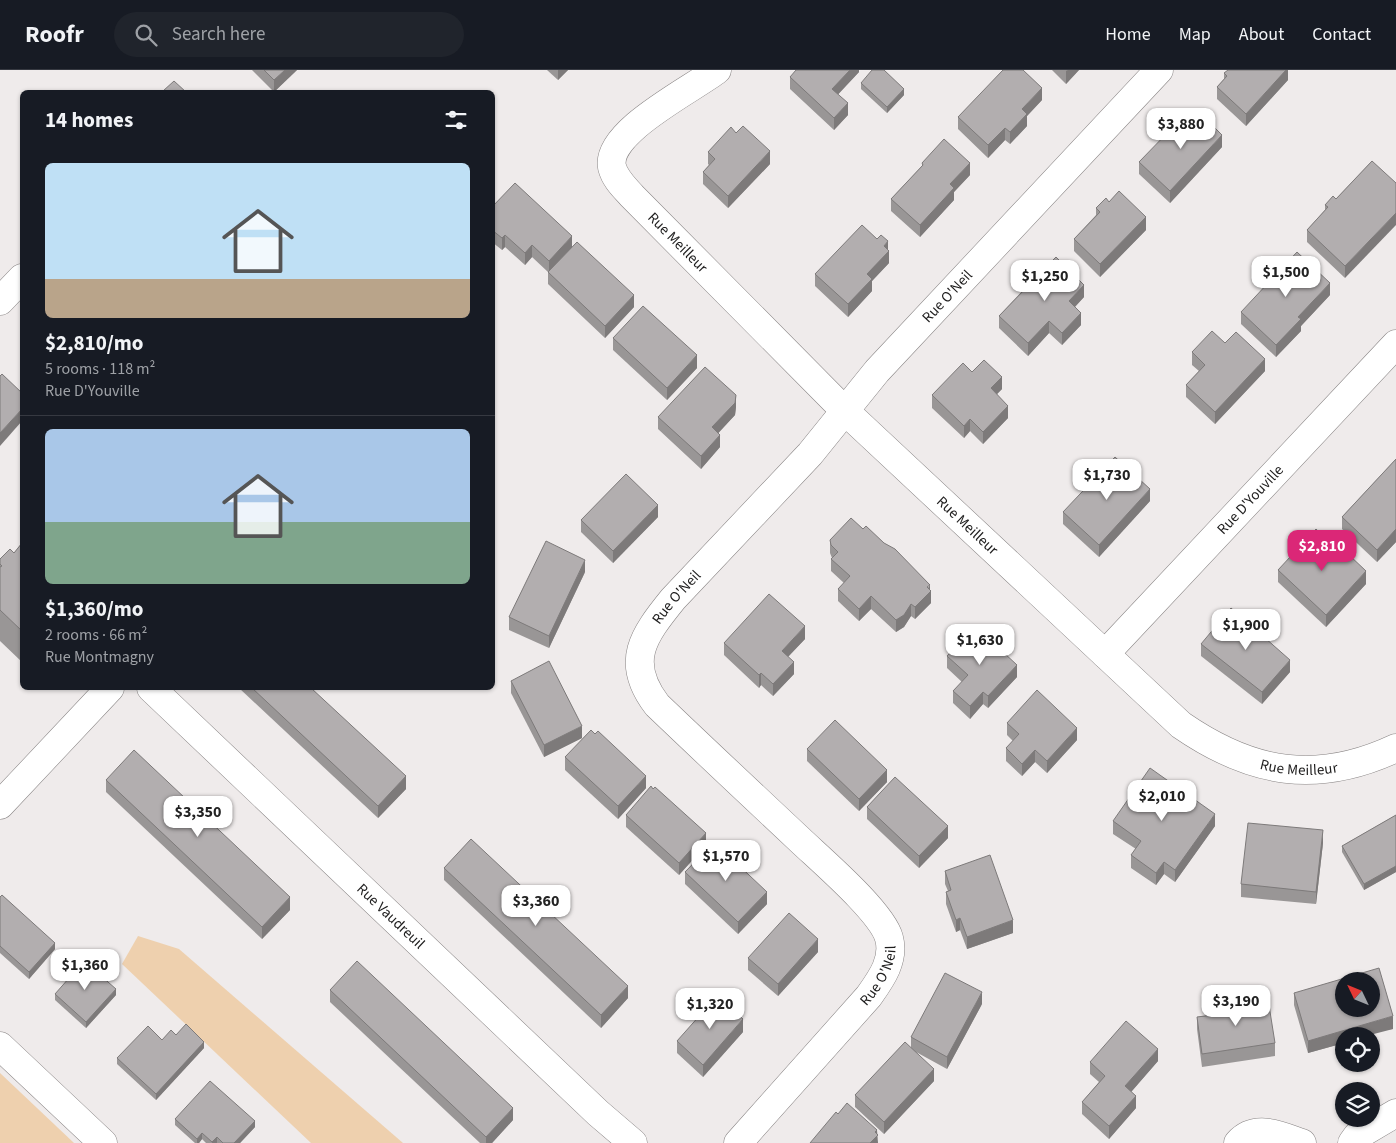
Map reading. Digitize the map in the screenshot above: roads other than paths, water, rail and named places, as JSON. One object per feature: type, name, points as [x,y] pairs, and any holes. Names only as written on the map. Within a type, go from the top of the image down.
[{"type":"street","name":"Rue Meilleur","points":[[717,70],[638,123],[624,136],[614,153],[612,166],[617,180],[844,410],[1181,725],[1210,746],[1247,761],[1290,770],[1334,769],[1396,748]]},
{"type":"street","name":"Rue O'Neil","points":[[738,1143],[869,996],[883,976],[890,956],[889,937],[880,920],[847,884],[657,705],[644,688],[638,670],[642,647],[655,621],[673,599],[810,454],[877,371],[1159,70]]},
{"type":"street","points":[[0,302],[20,280]]},
{"type":"street","name":"Rue D'Youville","points":[[1105,654],[1396,344]]},
{"type":"street","points":[[0,805],[108,690]]},
{"type":"street","name":"Rue Vaudreuil","points":[[153,690],[598,1113],[633,1143]]},
{"type":"street","points":[[0,1046],[103,1143]]},
{"type":"street","points":[[1352,1143],[1357,1136],[1396,1113]]},
{"type":"street","points":[[1238,1143],[1243,1138],[1257,1131],[1270,1132],[1302,1143]]}]
